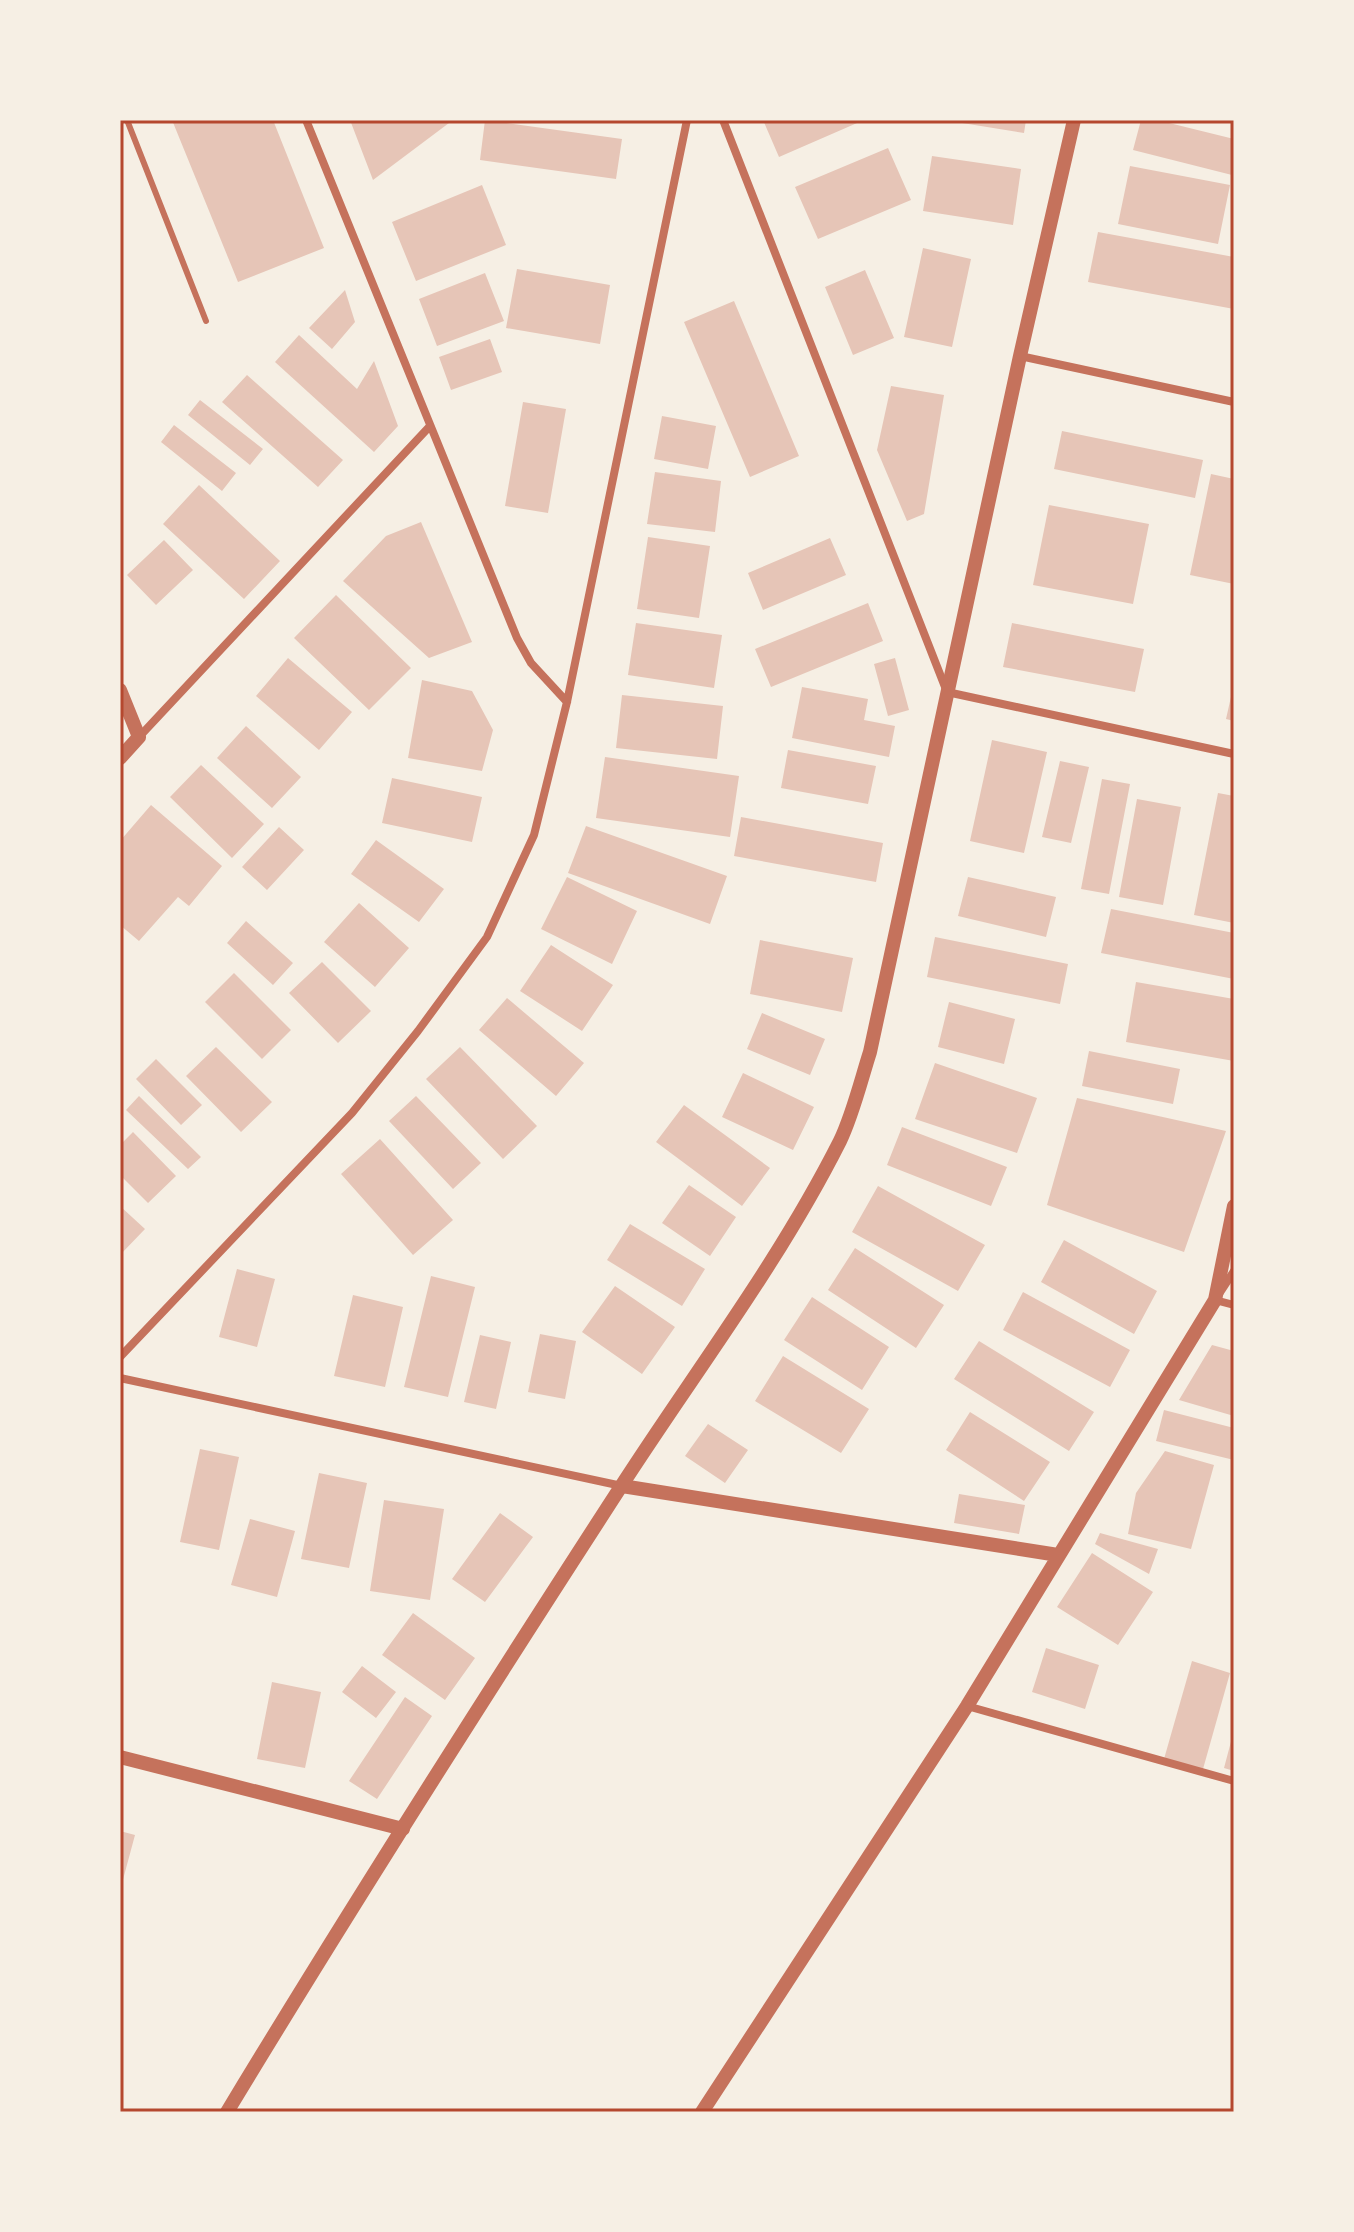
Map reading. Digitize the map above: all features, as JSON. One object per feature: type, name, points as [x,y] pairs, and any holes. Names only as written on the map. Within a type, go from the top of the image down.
[{"type":"street","points":[[306,120],[517,638],[531,663],[567,702]]},
{"type":"street","points":[[120,1357],[352,1113],[418,1031],[487,937],[534,835],[567,702],[687,120]]},
{"type":"street","points":[[723,120],[947,692]]},
{"type":"street","points":[[227,2112],[296,1998],[622,1486],[730,1327],[785,1239],[842,1138],[870,1052],[1074,120]]},
{"type":"street","points":[[1020,356],[1234,402]]},
{"type":"street","points":[[120,758],[430,426]]},
{"type":"street","points":[[120,690],[139,737]]},
{"type":"street","points":[[947,692],[1234,754]]},
{"type":"street","points":[[1215,1300],[1234,1206]]},
{"type":"street","points":[[702,2112],[967,1706],[1234,1271]]},
{"type":"street","points":[[1215,1300],[1234,1305]]},
{"type":"street","points":[[120,1378],[622,1486],[1058,1555]]},
{"type":"street","points":[[967,1706],[1234,1781]]},
{"type":"street","points":[[120,1757],[403,1829]]},
{"type":"lane","points":[[127,120],[206,321]]},
{"type":"building","points":[[172,120],[273,120],[324,248],[238,282]]},
{"type":"building","points":[[350,120],[453,120],[373,180]]},
{"type":"building","points":[[485,120],[622,139],[616,179],[480,160]]},
{"type":"building","points":[[763,120],[864,120],[779,157]]},
{"type":"building","points":[[957,120],[1026,120],[1024,133]]},
{"type":"building","points":[[1141,120],[1157,120],[1234,139],[1232,175],[1133,150]]},
{"type":"building","points":[[888,148],[911,200],[818,239],[795,187]]},
{"type":"building","points":[[932,156],[1021,169],[1013,225],[923,211]]},
{"type":"building","points":[[1130,166],[1230,185],[1218,244],[1118,224]]},
{"type":"building","points":[[482,185],[506,245],[416,281],[392,222]]},
{"type":"building","points":[[1098,232],[1234,257],[1234,309],[1088,282]]},
{"type":"building","points":[[923,248],[971,259],[952,347],[904,337]]},
{"type":"building","points":[[517,269],[610,285],[600,344],[506,328]]},
{"type":"building","points":[[865,270],[894,338],[853,355],[825,287]]},
{"type":"building","points":[[485,273],[504,321],[437,346],[419,299]]},
{"type":"building","points":[[345,290],[355,322],[332,349],[309,328]]},
{"type":"building","points":[[734,301],[799,456],[750,477],[684,322]]},
{"type":"building","points":[[299,335],[357,389],[374,361],[398,426],[374,452],[275,362]]},
{"type":"building","points":[[490,339],[502,372],[451,390],[439,357]]},
{"type":"building","points":[[247,375],[343,460],[318,487],[222,402]]},
{"type":"building","points":[[891,386],[944,395],[924,514],[907,521],[877,450]]},
{"type":"building","points":[[200,400],[263,449],[250,465],[188,415]]},
{"type":"building","points":[[523,402],[566,409],[548,513],[505,506]]},
{"type":"building","points":[[662,416],[716,426],[708,469],[654,459]]},
{"type":"building","points":[[174,425],[236,473],[222,491],[161,442]]},
{"type":"building","points":[[1062,431],[1203,460],[1195,498],[1054,469]]},
{"type":"building","points":[[655,472],[721,481],[715,532],[647,524]]},
{"type":"building","points":[[1211,474],[1234,479],[1234,584],[1190,575]]},
{"type":"building","points":[[199,485],[280,561],[244,599],[163,524]]},
{"type":"building","points":[[1049,505],[1149,524],[1133,604],[1033,585]]},
{"type":"building","points":[[421,522],[472,642],[429,658],[343,581],[386,536]]},
{"type":"building","points":[[648,537],[710,546],[699,618],[637,609]]},
{"type":"building","points":[[830,538],[846,575],[763,610],[748,573]]},
{"type":"building","points":[[164,540],[193,570],[156,605],[127,575]]},
{"type":"building","points":[[336,595],[411,668],[369,710],[294,638]]},
{"type":"building","points":[[868,603],[883,641],[771,687],[755,649]]},
{"type":"building","points":[[636,623],[722,635],[714,688],[628,675]]},
{"type":"building","points":[[1012,623],[1144,649],[1135,692],[1003,667]]},
{"type":"building","points":[[288,658],[352,712],[319,750],[256,696]]},
{"type":"building","points":[[895,658],[909,710],[888,716],[874,664]]},
{"type":"building","points":[[422,680],[472,691],[493,730],[482,771],[408,758]]},
{"type":"building","points":[[802,687],[868,699],[864,720],[895,726],[889,757],[792,738]]},
{"type":"building","points":[[1234,688],[1234,721],[1226,719]]},
{"type":"building","points":[[622,695],[723,706],[717,759],[616,748]]},
{"type":"building","points":[[246,726],[301,777],[272,808],[217,758]]},
{"type":"building","points":[[992,740],[1047,752],[1024,853],[970,841]]},
{"type":"building","points":[[788,750],[876,766],[868,804],[781,788]]},
{"type":"building","points":[[605,757],[739,776],[730,837],[596,818]]},
{"type":"building","points":[[1060,761],[1089,767],[1071,843],[1042,837]]},
{"type":"building","points":[[201,765],[264,824],[232,858],[170,797]]},
{"type":"building","points":[[392,778],[482,797],[472,842],[382,823]]},
{"type":"building","points":[[1102,779],[1130,784],[1109,894],[1081,889]]},
{"type":"building","points":[[1218,793],[1234,796],[1234,923],[1194,915]]},
{"type":"building","points":[[1137,799],[1181,807],[1163,905],[1119,897]]},
{"type":"building","points":[[151,805],[222,866],[189,906],[178,897],[139,941],[120,925],[120,841]]},
{"type":"building","points":[[741,817],[883,843],[876,882],[734,856]]},
{"type":"building","points":[[586,826],[727,876],[710,924],[568,873]]},
{"type":"building","points":[[279,827],[304,850],[267,890],[242,867]]},
{"type":"building","points":[[376,840],[444,889],[419,922],[351,874]]},
{"type":"building","points":[[567,877],[637,911],[612,964],[541,929]]},
{"type":"building","points":[[968,877],[1056,897],[1046,937],[958,916]]},
{"type":"building","points":[[359,903],[409,948],[375,987],[324,942]]},
{"type":"building","points":[[1111,909],[1234,933],[1234,979],[1101,953]]},
{"type":"building","points":[[246,921],[293,963],[273,985],[227,943]]},
{"type":"building","points":[[935,937],[1068,964],[1060,1004],[927,977]]},
{"type":"building","points":[[760,940],[853,958],[842,1012],[750,994]]},
{"type":"building","points":[[551,945],[613,985],[582,1031],[520,991]]},
{"type":"building","points":[[322,962],[371,1011],[338,1043],[289,993]]},
{"type":"building","points":[[234,973],[291,1030],[262,1059],[205,1002]]},
{"type":"building","points":[[1136,982],[1234,999],[1234,1061],[1126,1042]]},
{"type":"building","points":[[507,998],[584,1063],[556,1096],[479,1030]]},
{"type":"building","points":[[949,1002],[1015,1019],[1004,1064],[938,1047]]},
{"type":"building","points":[[762,1013],[825,1039],[810,1075],[747,1049]]},
{"type":"building","points":[[216,1047],[272,1102],[241,1132],[186,1076]]},
{"type":"building","points":[[460,1047],[537,1126],[503,1159],[426,1079]]},
{"type":"building","points":[[1089,1051],[1180,1069],[1173,1104],[1082,1086]]},
{"type":"building","points":[[156,1059],[202,1105],[181,1125],[136,1079]]},
{"type":"building","points":[[935,1063],[1037,1098],[1017,1153],[915,1119]]},
{"type":"building","points":[[743,1073],[814,1107],[793,1150],[722,1117]]},
{"type":"building","points":[[139,1096],[201,1157],[188,1169],[126,1110]]},
{"type":"building","points":[[416,1096],[481,1163],[453,1189],[389,1121]]},
{"type":"building","points":[[1077,1098],[1226,1131],[1184,1252],[1047,1205]]},
{"type":"building","points":[[684,1105],[770,1168],[742,1206],[656,1142]]},
{"type":"building","points":[[902,1127],[1007,1167],[991,1206],[887,1165]]},
{"type":"building","points":[[133,1132],[176,1176],[148,1203],[120,1175],[120,1145]]},
{"type":"building","points":[[380,1139],[453,1220],[413,1255],[341,1174]]},
{"type":"building","points":[[689,1185],[736,1217],[710,1256],[662,1223]]},
{"type":"building","points":[[878,1186],[985,1245],[958,1291],[852,1232]]},
{"type":"building","points":[[120,1206],[145,1229],[120,1255]]},
{"type":"building","points":[[630,1224],[705,1269],[682,1306],[607,1260]]},
{"type":"building","points":[[1064,1240],[1157,1291],[1134,1334],[1041,1282]]},
{"type":"building","points":[[855,1248],[944,1305],[916,1348],[828,1290]]},
{"type":"building","points":[[237,1269],[275,1279],[257,1347],[219,1337]]},
{"type":"building","points":[[431,1276],[475,1287],[448,1397],[404,1387]]},
{"type":"building","points":[[615,1286],[675,1327],[642,1374],[582,1332]]},
{"type":"building","points":[[1023,1292],[1130,1350],[1110,1387],[1003,1330]]},
{"type":"building","points":[[353,1295],[403,1307],[385,1387],[334,1376]]},
{"type":"building","points":[[812,1297],[889,1347],[862,1390],[784,1340]]},
{"type":"building","points":[[540,1334],[576,1341],[565,1399],[528,1392]]},
{"type":"building","points":[[480,1335],[511,1342],[496,1409],[464,1402]]},
{"type":"building","points":[[979,1341],[1094,1412],[1069,1451],[954,1379]]},
{"type":"building","points":[[1212,1345],[1234,1351],[1234,1416],[1179,1400]]},
{"type":"building","points":[[783,1356],[869,1409],[841,1453],[755,1401]]},
{"type":"building","points":[[1164,1410],[1234,1428],[1234,1460],[1156,1441]]},
{"type":"building","points":[[970,1412],[1050,1462],[1024,1501],[946,1450]]},
{"type":"building","points":[[708,1424],[748,1450],[725,1483],[685,1456]]},
{"type":"building","points":[[200,1449],[239,1457],[219,1550],[180,1542]]},
{"type":"building","points":[[1165,1451],[1214,1465],[1191,1549],[1128,1534],[1136,1493]]},
{"type":"building","points":[[319,1473],[367,1483],[349,1568],[301,1559]]},
{"type":"building","points":[[959,1494],[1025,1505],[1019,1534],[954,1523]]},
{"type":"building","points":[[384,1500],[444,1509],[430,1600],[370,1591]]},
{"type":"building","points":[[500,1513],[533,1537],[485,1602],[452,1579]]},
{"type":"building","points":[[250,1519],[295,1531],[277,1597],[231,1585]]},
{"type":"building","points":[[1100,1533],[1158,1549],[1149,1574],[1095,1544]]},
{"type":"building","points":[[1092,1553],[1153,1592],[1118,1645],[1057,1607]]},
{"type":"building","points":[[413,1613],[475,1658],[445,1700],[382,1655]]},
{"type":"building","points":[[1046,1648],[1099,1665],[1085,1709],[1032,1692]]},
{"type":"building","points":[[1192,1661],[1230,1673],[1203,1769],[1164,1759]]},
{"type":"building","points":[[362,1666],[396,1692],[376,1718],[342,1692]]},
{"type":"building","points":[[272,1682],[321,1692],[305,1768],[257,1759]]},
{"type":"building","points":[[405,1697],[432,1716],[377,1799],[349,1781]]},
{"type":"building","points":[[1234,1734],[1234,1771],[1224,1768]]},
{"type":"building","points":[[120,1831],[135,1835],[121,1887],[120,1887]]}]
